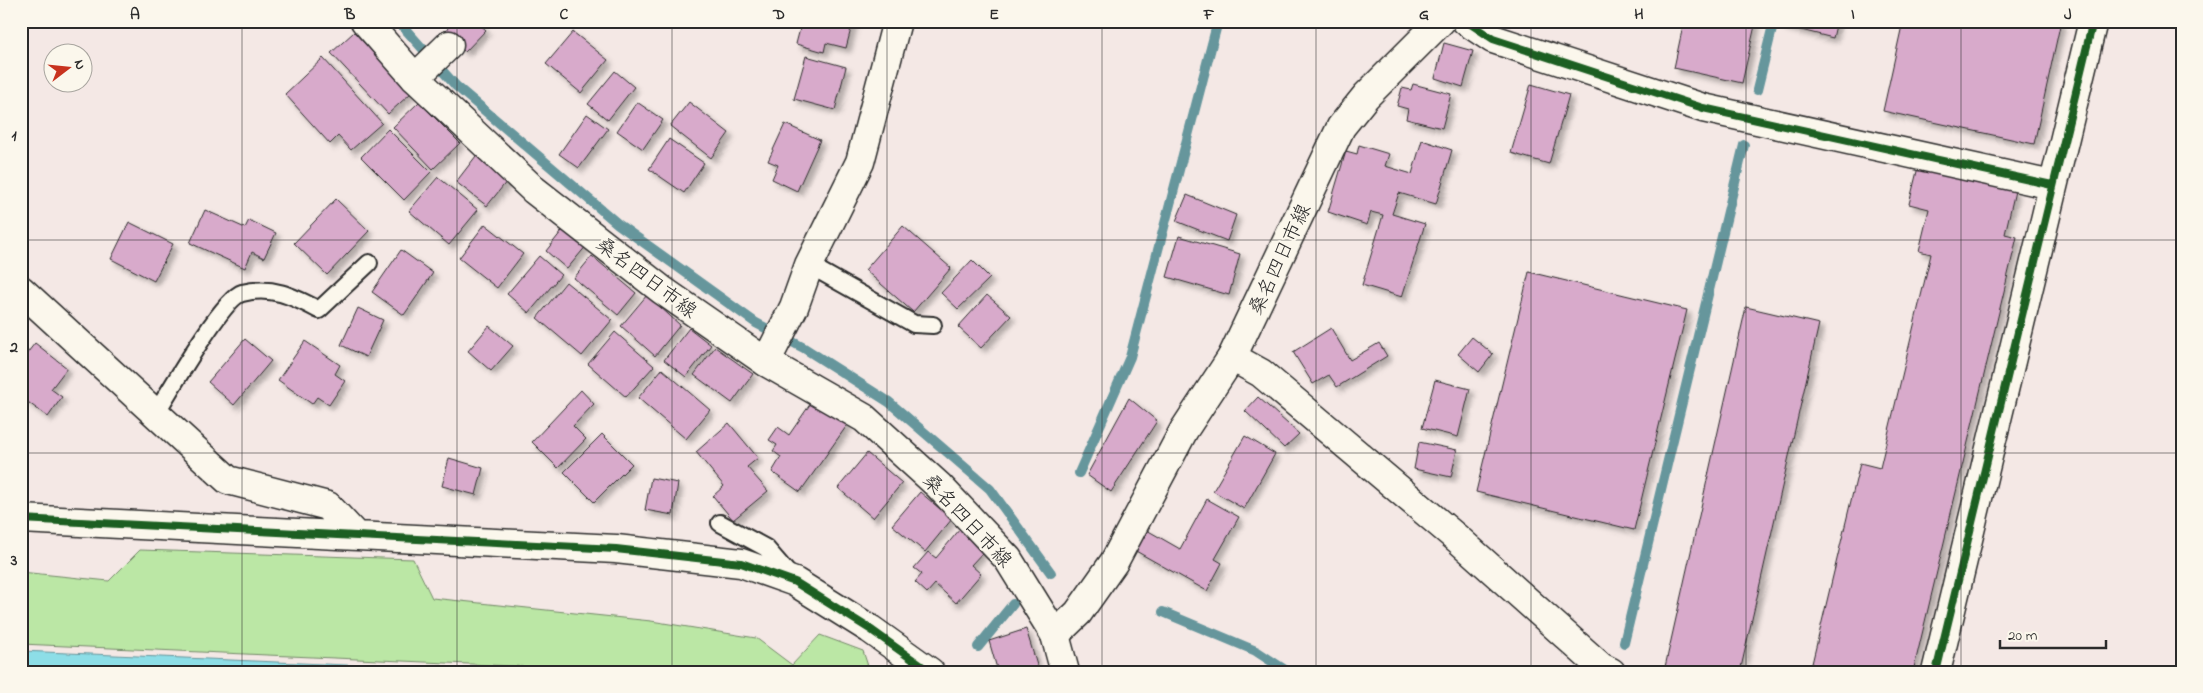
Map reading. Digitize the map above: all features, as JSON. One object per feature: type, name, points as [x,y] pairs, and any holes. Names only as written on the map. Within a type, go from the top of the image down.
[{"type":"street","name":"桑名四日市線","points":[[365,21],[415,78],[534,190],[662,290],[766,362],[864,418],[939,486],[1008,559],[1055,635],[1078,613],[1114,562],[1184,430],[1232,357],[1342,127],[1366,96],[1441,21]]},
{"type":"street","points":[[766,362],[794,307],[809,265],[860,162],[897,21]]},
{"type":"street","points":[[1466,21],[1493,39],[1703,108],[2052,185]]},
{"type":"street","points":[[1936,672],[2093,21]]},
{"type":"street","points":[[415,78],[449,45]]},
{"type":"street","points":[[21,290],[228,480],[328,506],[356,536]]},
{"type":"street","points":[[1232,357],[1261,373],[1459,540],[1601,667],[1611,672]]},
{"type":"street","points":[[21,519],[616,548],[741,563],[795,582],[870,628],[930,672]]},
{"type":"street","points":[[1055,635],[1065,672]]},
{"type":"lane","points":[[156,413],[224,307],[240,293],[259,291],[288,293],[319,310],[369,263]]},
{"type":"lane","points":[[809,265],[914,324],[933,325]]},
{"type":"lane","points":[[720,523],[766,548],[795,582]]},
{"type":"green space","points":[[140,550],[413,559],[432,598],[651,621],[756,638],[792,665],[820,635],[863,651],[870,672],[648,672],[21,644],[21,572],[109,581]]},
{"type":"water","points":[[21,651],[509,672],[21,672]]},
{"type":"building","points":[[455,21],[476,21],[486,30],[465,52],[444,32]]},
{"type":"building","points":[[802,21],[853,21],[846,48],[826,43],[824,52],[796,44]]},
{"type":"building","points":[[1684,21],[1756,21],[1742,83],[1674,68]]},
{"type":"building","points":[[1782,21],[1837,21],[1833,38],[1781,25]]},
{"type":"building","points":[[1903,21],[2061,21],[2034,144],[1883,111]]},
{"type":"building","points":[[354,32],[411,93],[388,114],[331,53]]},
{"type":"building","points":[[573,32],[608,60],[581,93],[546,64]]},
{"type":"building","points":[[1444,43],[1473,51],[1463,87],[1435,78]]},
{"type":"building","points":[[806,56],[846,67],[835,110],[794,99]]},
{"type":"building","points":[[323,58],[382,123],[351,150],[338,136],[330,144],[285,94]]},
{"type":"building","points":[[615,71],[634,87],[608,120],[588,104]]},
{"type":"building","points":[[1413,84],[1451,94],[1442,128],[1406,119],[1408,109],[1397,106],[1402,88],[1411,90]]},
{"type":"building","points":[[1531,84],[1569,95],[1549,164],[1511,153]]},
{"type":"building","points":[[419,102],[460,143],[433,169],[393,127]]},
{"type":"building","points":[[637,102],[663,120],[643,149],[617,131]]},
{"type":"building","points":[[689,102],[729,133],[711,158],[670,126]]},
{"type":"building","points":[[587,114],[608,129],[579,168],[559,154]]},
{"type":"building","points":[[785,124],[820,140],[797,191],[772,179],[778,165],[768,161]]},
{"type":"building","points":[[388,129],[431,172],[404,200],[361,157]]},
{"type":"building","points":[[669,139],[704,163],[684,193],[649,169]]},
{"type":"building","points":[[1422,140],[1452,150],[1436,204],[1399,193],[1392,214],[1425,224],[1402,297],[1362,285],[1383,215],[1371,212],[1367,225],[1328,212],[1346,151],[1357,154],[1359,145],[1389,154],[1385,166],[1412,174]]},
{"type":"building","points":[[476,156],[507,181],[487,206],[456,182]]},
{"type":"building","points":[[1918,167],[2015,191],[2005,234],[2017,237],[1913,672],[1810,672],[1860,463],[1880,468],[1931,254],[1919,251],[1929,209],[1909,204]]},
{"type":"building","points":[[438,177],[478,210],[449,245],[409,211]]},
{"type":"building","points":[[1187,195],[1236,215],[1227,241],[1176,221]]},
{"type":"building","points":[[336,199],[369,231],[327,275],[294,243]]},
{"type":"building","points":[[205,210],[245,228],[249,220],[276,233],[264,258],[252,252],[245,268],[190,243]]},
{"type":"building","points":[[129,222],[173,244],[154,281],[111,259]]},
{"type":"building","points":[[485,224],[523,254],[497,288],[459,258]]},
{"type":"building","points":[[903,226],[951,268],[913,312],[865,270]]},
{"type":"building","points":[[565,227],[587,245],[567,269],[546,251]]},
{"type":"building","points":[[1179,236],[1240,254],[1229,295],[1167,277]]},
{"type":"building","points":[[401,250],[433,273],[404,315],[372,292]]},
{"type":"building","points":[[539,256],[561,275],[529,313],[507,294]]},
{"type":"building","points":[[592,256],[636,293],[618,315],[574,278]]},
{"type":"building","points":[[972,260],[990,278],[958,309],[941,293]]},
{"type":"building","points":[[1529,272],[1687,310],[1634,530],[1476,492]]},
{"type":"building","points":[[566,282],[612,320],[582,356],[537,318]]},
{"type":"building","points":[[647,295],[680,325],[655,356],[621,326]]},
{"type":"building","points":[[987,295],[1011,316],[981,348],[958,327]]},
{"type":"building","points":[[1746,307],[1819,324],[1740,672],[1687,672],[1665,667]]},
{"type":"building","points":[[358,308],[383,320],[366,357],[341,345]]},
{"type":"building","points":[[489,326],[513,346],[491,371],[468,351]]},
{"type":"building","points":[[689,328],[711,345],[686,377],[664,360]]},
{"type":"building","points":[[1331,328],[1350,360],[1379,343],[1387,356],[1337,387],[1329,375],[1313,384],[1293,352]]},
{"type":"building","points":[[615,332],[654,366],[626,397],[588,364]]},
{"type":"building","points":[[1472,337],[1493,354],[1479,372],[1458,354]]},
{"type":"building","points":[[245,339],[271,361],[234,405],[208,382]]},
{"type":"building","points":[[305,341],[340,365],[335,374],[345,381],[329,405],[317,397],[312,404],[278,380]]},
{"type":"building","points":[[35,343],[67,368],[51,389],[62,397],[48,417],[21,397],[21,361]]},
{"type":"building","points":[[715,347],[753,374],[732,403],[694,375]]},
{"type":"building","points":[[662,369],[710,410],[686,439],[638,398]]},
{"type":"building","points":[[1435,380],[1470,389],[1458,437],[1422,428]]},
{"type":"building","points":[[581,390],[594,404],[573,426],[586,439],[558,468],[532,442]]},
{"type":"building","points":[[1258,397],[1299,434],[1284,448],[1245,411]]},
{"type":"building","points":[[1129,398],[1157,421],[1111,492],[1087,475]]},
{"type":"building","points":[[813,400],[848,424],[800,492],[772,472],[781,457],[773,451],[777,445],[769,440],[778,427],[789,435]]},
{"type":"building","points":[[729,423],[758,458],[747,467],[768,491],[733,520],[713,496],[724,486],[696,452]]},
{"type":"building","points":[[602,434],[632,464],[594,502],[564,472]]},
{"type":"building","points":[[1245,436],[1275,454],[1244,509],[1213,491]]},
{"type":"building","points":[[1419,442],[1457,450],[1451,477],[1414,469]]},
{"type":"building","points":[[867,453],[902,483],[873,518],[838,488]]},
{"type":"building","points":[[449,458],[483,468],[476,495],[442,486]]},
{"type":"building","points":[[651,478],[678,483],[673,515],[645,510]]},
{"type":"building","points":[[920,492],[952,519],[925,552],[892,525]]},
{"type":"building","points":[[1207,499],[1239,517],[1215,559],[1222,563],[1207,591],[1134,550],[1145,529],[1180,549]]},
{"type":"building","points":[[960,529],[984,551],[971,565],[981,574],[956,603],[935,584],[927,593],[915,582],[922,574],[914,568],[928,552],[936,558]]},
{"type":"building","points":[[1026,629],[1039,672],[998,672],[989,641]]},
{"type":"waterway","points":[[398,21],[456,86],[618,224],[756,323],[804,348],[889,402],[990,489],[1051,573]]},
{"type":"waterway","points":[[1079,473],[1130,357],[1218,21]]},
{"type":"waterway","points":[[1757,90],[1774,21]]},
{"type":"waterway","points":[[1624,643],[1744,145]]},
{"type":"waterway","points":[[978,647],[1013,604]]},
{"type":"waterway","points":[[1163,612],[1256,651],[1288,672]]},
{"type":"cycle path","points":[[1466,21],[1493,39],[1703,108],[2052,185]]},
{"type":"cycle path","points":[[1936,672],[2093,21]]},
{"type":"cycle path","points":[[21,519],[616,549],[741,563],[795,582],[870,629],[930,672]]}]
